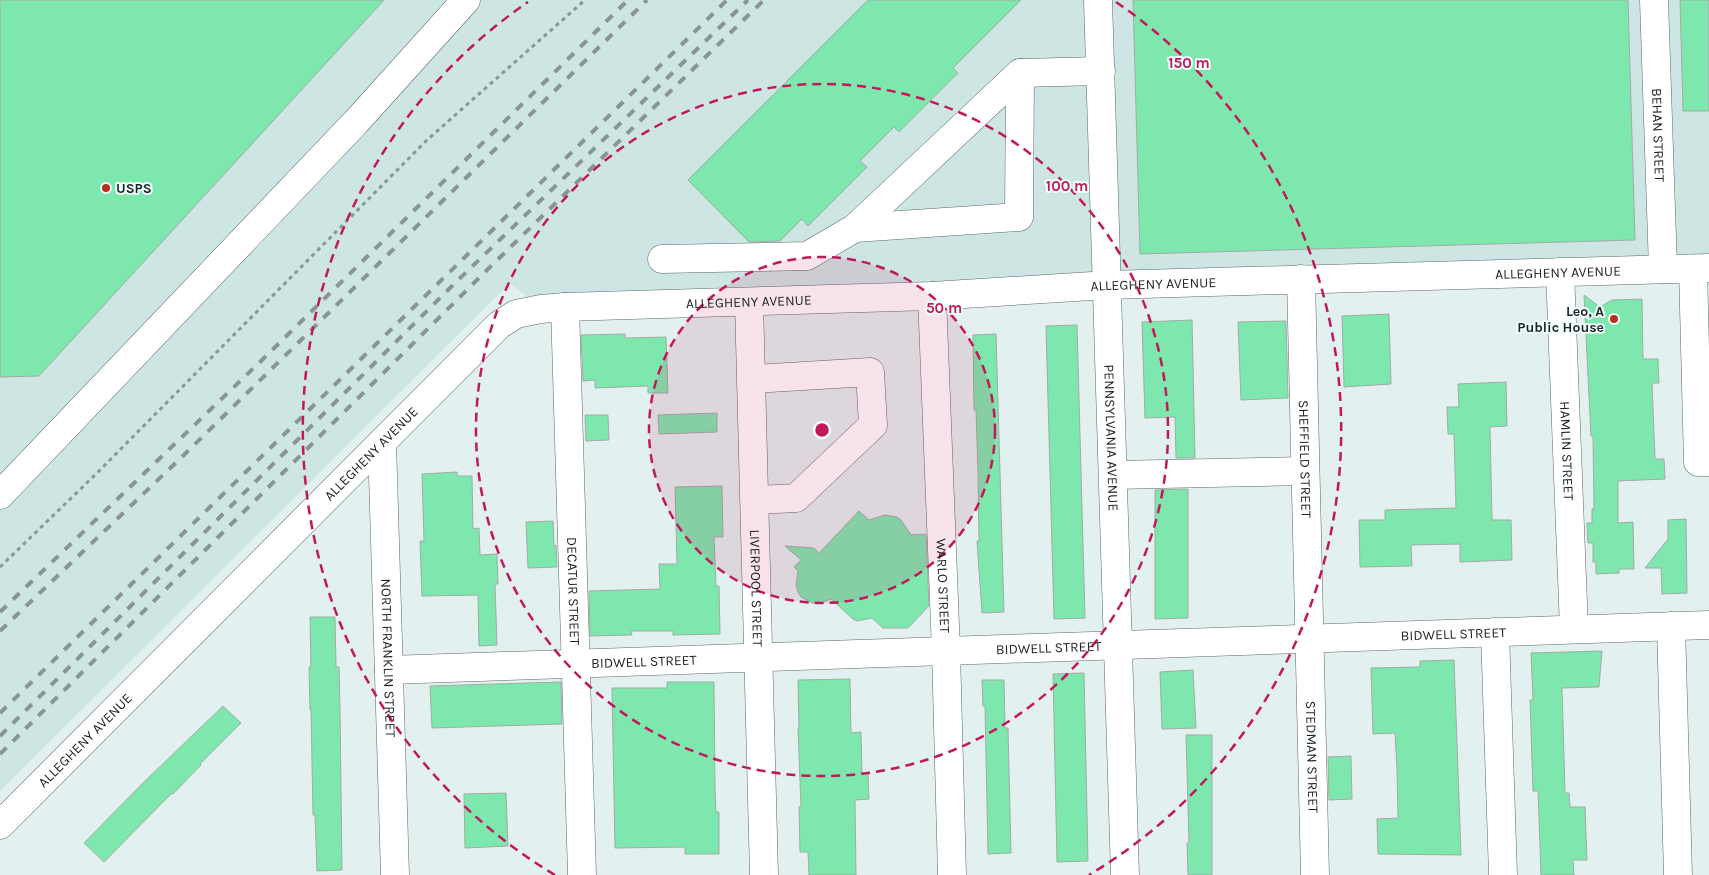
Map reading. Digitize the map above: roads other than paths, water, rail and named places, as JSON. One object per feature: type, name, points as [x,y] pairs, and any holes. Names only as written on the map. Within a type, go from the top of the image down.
[{"type":"street","points":[[0,495],[356,122],[466,0]]},
{"type":"street","name":"PENNSYLVANIA AVENUE","points":[[1098,0],[1125,875]]},
{"type":"street","name":"BEHAN STREET","points":[[1654,0],[1663,269]]},
{"type":"street","points":[[662,259],[807,256],[856,228],[1020,73],[1101,71]]},
{"type":"street","points":[[856,228],[1019,217],[1020,73]]},
{"type":"street","points":[[1701,268],[1704,462]]},
{"type":"street","name":"ALLEGHENY AVENUE","points":[[0,825],[499,325],[516,314],[565,307],[932,296],[1108,285],[1701,268]]},
{"type":"street","name":"HAMLIN STREET","points":[[1560,272],[1574,629]]},
{"type":"street","name":"SHEFFIELD STREET","points":[[1301,279],[1308,638]]},
{"type":"street","name":"WARLO STREET","points":[[932,296],[946,651],[952,875]]},
{"type":"street","name":"LIVERPOOL STREET","points":[[749,302],[764,875]]},
{"type":"street","name":"DECATUR STREET","points":[[565,307],[582,875]]},
{"type":"street","points":[[752,378],[870,372],[873,425],[796,498],[755,500]]},
{"type":"street","name":"NORTH FRANKLIN STREET","points":[[382,442],[395,875]]},
{"type":"street","points":[[1114,475],[1305,471]]},
{"type":"street","name":"BIDWELL STREET","points":[[389,670],[1709,624]]},
{"type":"street","points":[[1670,626],[1678,875]]},
{"type":"street","points":[[1495,632],[1503,875]]},
{"type":"street","name":"STEDMAN STREET","points":[[1308,638],[1315,875]]},
{"type":"railway","points":[[0,612],[262,360],[628,0]]},
{"type":"railway","points":[[0,631],[187,452],[647,0]]},
{"type":"railway","points":[[0,713],[727,0]]},
{"type":"railway","points":[[0,736],[453,285],[748,0]]},
{"type":"railway","points":[[0,754],[489,268],[764,0]]},
{"type":"place","name":"USPS","points":[[106,188]]},
{"type":"place","name":"Leo, A Public House","points":[[1614,319]]}]
